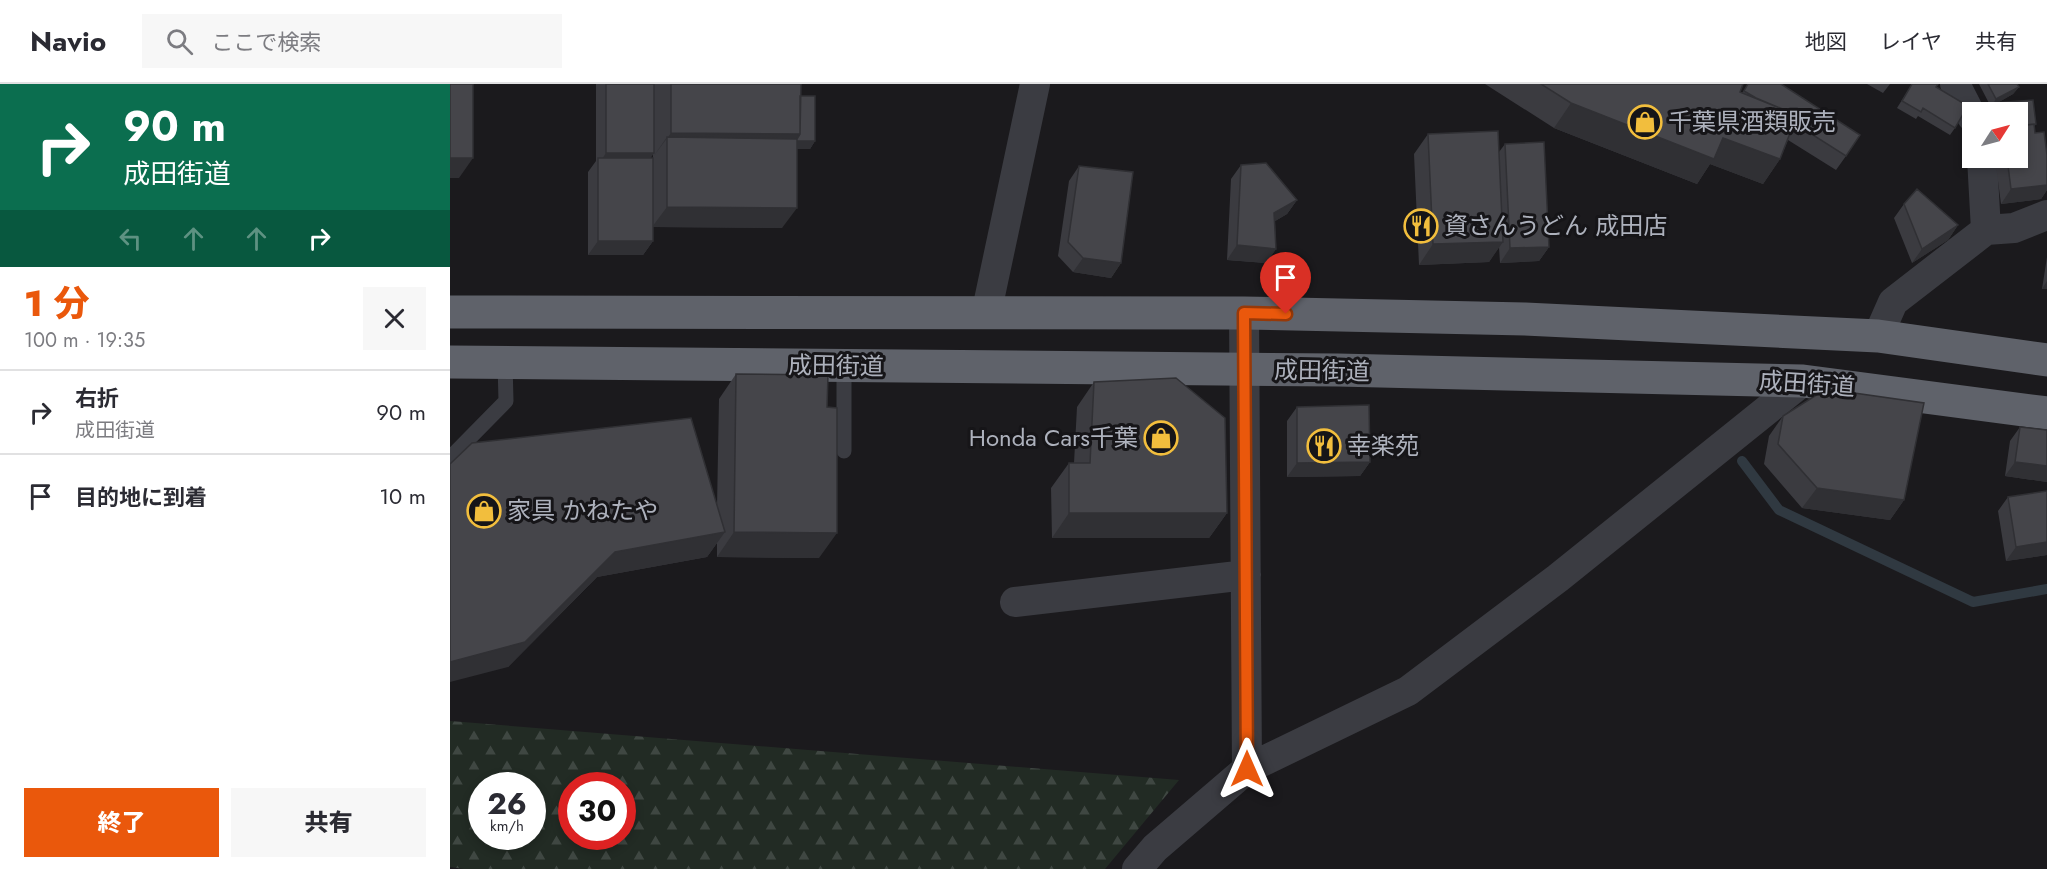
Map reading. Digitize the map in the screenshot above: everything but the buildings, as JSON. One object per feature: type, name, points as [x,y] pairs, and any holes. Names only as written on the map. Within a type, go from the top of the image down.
[{"type":"highway","points":[[450,312],[1244,313],[1559,320],[1878,336],[2047,360]]},
{"type":"highway","name":"成田街道","points":[[450,362],[1245,369],[1803,381],[2047,412]]},
{"type":"street","points":[[989,314],[988,305],[1035,84]]},
{"type":"street","points":[[1955,84],[1964,102]]},
{"type":"street","points":[[1983,168],[1986,230]]},
{"type":"street","points":[[1878,336],[1893,302],[1986,230],[2014,228],[2047,215]]},
{"type":"street","points":[[1244,313],[1247,769]]},
{"type":"street","points":[[1137,869],[1155,848],[1247,769],[1408,691],[1558,578],[1803,381]]},
{"type":"street","points":[[1015,602],[1246,575]]},
{"type":"lane","points":[[450,458],[506,400],[506,363]]},
{"type":"lane","points":[[844,366],[844,451]]},
{"type":"green space","points":[[450,721],[1179,780],[1105,869],[464,869],[450,867]]},
{"type":"waterway","points":[[1742,461],[1779,510],[1973,602],[2047,589]]},
{"type":"place","name":"千葉県酒類販売","points":[[1645,122]]},
{"type":"place","name":"資さんうどん 成田店","points":[[1421,226]]},
{"type":"place","name":"Honda Cars千葉","points":[[1161,438]]},
{"type":"place","name":"幸楽苑","points":[[1324,446]]},
{"type":"place","name":"家具 かねたや","points":[[484,511]]},
{"type":"route","points":[[1247,769],[1244,313],[1286,314]]}]
